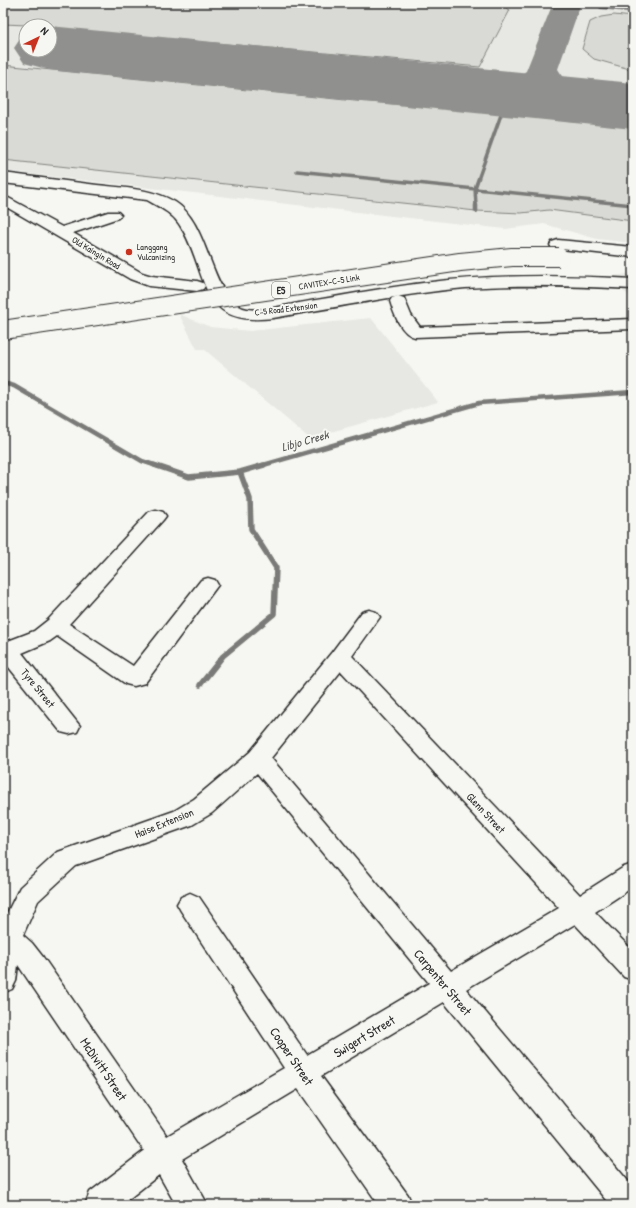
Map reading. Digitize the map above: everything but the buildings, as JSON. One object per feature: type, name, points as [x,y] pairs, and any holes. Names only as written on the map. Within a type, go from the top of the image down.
[{"type":"main road","name":"C-5 Road Extension","points":[[3,178],[151,196],[167,203],[177,211],[192,231],[214,290],[227,305],[240,313],[269,313],[408,291],[479,282],[548,281],[633,284]]},
{"type":"main road","name":"C-5 Road Extension","points":[[3,191],[158,210],[167,217],[180,235],[197,286],[215,311],[229,318],[246,321],[281,319],[465,292],[515,289],[571,289],[633,292]]},
{"type":"main road","name":"CAVITEX–C-5 Link","points":[[3,316],[458,249],[504,246],[558,251],[633,262]]},
{"type":"main road","name":"CAVITEX–C-5 Link","points":[[3,330],[466,261],[558,251],[633,252]]},
{"type":"street","name":"Old Kaingin Road","points":[[3,199],[136,276],[148,281],[197,286]]},
{"type":"street","points":[[61,232],[113,215]]},
{"type":"street","points":[[398,301],[403,316],[415,332],[633,324]]},
{"type":"street","points":[[5,652],[42,636],[56,625],[156,516]]},
{"type":"street","points":[[56,625],[131,677],[137,677],[208,585]]},
{"type":"street","name":"Haise Extension","points":[[3,981],[8,938],[29,894],[67,859],[183,818],[203,806],[258,758],[340,657],[369,617]]},
{"type":"street","name":"Tyre Street","points":[[5,652],[69,726]]},
{"type":"street","name":"Glenn Street","points":[[340,657],[633,969]]},
{"type":"street","name":"Carpenter Street","points":[[258,758],[629,1205]]},
{"type":"street","name":"Swigert Street","points":[[100,1205],[163,1154],[303,1073],[577,910],[633,874]]},
{"type":"street","name":"Cooper Street","points":[[190,904],[303,1073],[397,1205]]},
{"type":"street","name":"McDivitt Street","points":[[8,938],[23,951],[34,965],[163,1154],[193,1205]]},
{"type":"shaded area","points":[[3,3],[633,3],[633,243],[597,239],[544,224],[505,229],[3,171]]},
{"type":"shaded area","points":[[3,3],[469,3],[503,6],[510,10],[480,67],[58,29],[58,18],[18,18],[18,25],[3,24]]},
{"type":"shaded area","points":[[614,15],[633,17],[633,70],[594,59],[582,49],[590,22],[601,17]]},
{"type":"shaded area","points":[[3,65],[355,101],[502,112],[633,125],[633,221],[549,210],[521,213],[476,211],[3,160]]},
{"type":"shaded area","points":[[633,273],[633,298],[604,278]]},
{"type":"shaded area","points":[[179,314],[210,327],[250,331],[371,318],[438,402],[309,438],[204,349],[197,349]]},
{"type":"waterway","points":[[475,189],[502,112]]},
{"type":"waterway","points":[[297,171],[475,189]]},
{"type":"waterway","points":[[475,189],[633,205]]},
{"type":"waterway","points":[[475,189],[476,206]]},
{"type":"waterway","points":[[476,206],[476,211]]},
{"type":"waterway","name":"Libjo Creek","points":[[3,383],[14,386],[142,461],[154,465]]},
{"type":"waterway","name":"Libjo Creek","points":[[260,466],[479,403],[633,392]]},
{"type":"waterway","name":"Libjo Creek","points":[[154,465],[189,477],[240,472]]},
{"type":"waterway","name":"Libjo Creek","points":[[240,472],[264,465]]},
{"type":"waterway","points":[[200,685],[223,656],[274,614],[276,568],[251,529],[250,499],[240,472]]},
{"type":"taxiway","points":[[543,69],[567,3]]},
{"type":"taxiway","points":[[610,3],[633,5]]},
{"type":"taxiway","points":[[478,91],[506,91],[523,87],[537,77],[543,69]]},
{"type":"taxiway","points":[[543,69],[548,79],[556,87],[566,93],[589,100],[623,105]]},
{"type":"runway","points":[[58,49],[633,106]]},
{"type":"place","name":"Langgang Vulcanizing","points":[[129,252]]}]
